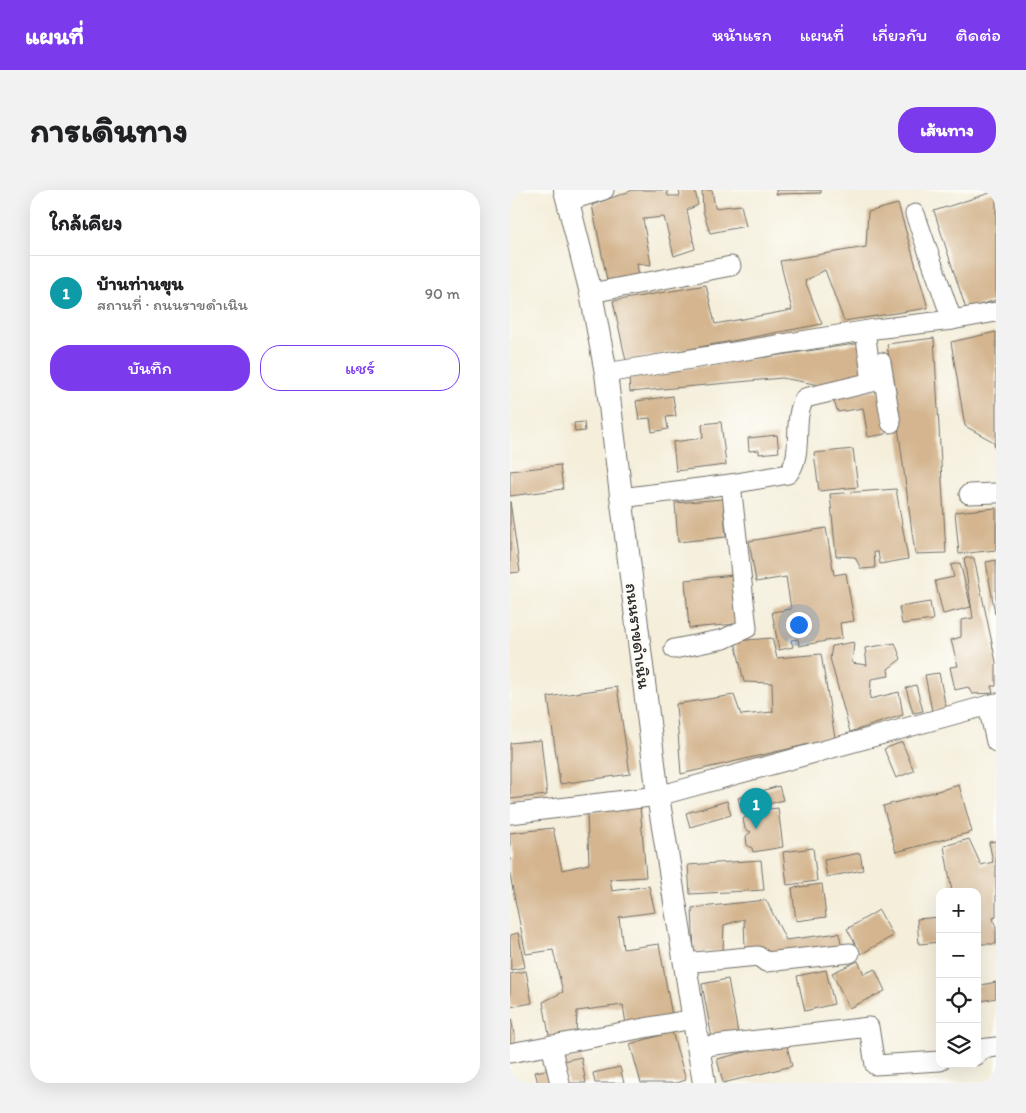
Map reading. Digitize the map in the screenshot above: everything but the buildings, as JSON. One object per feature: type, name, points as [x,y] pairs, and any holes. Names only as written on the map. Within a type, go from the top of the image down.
[{"type":"main road","name":"ถนนราขดำเนิน","points":[[567,196],[591,293],[606,373],[658,796],[704,1083]]},
{"type":"street","points":[[567,196],[604,190]]},
{"type":"street","points":[[916,214],[952,320]]},
{"type":"street","points":[[591,293],[731,266]]},
{"type":"street","points":[[606,373],[870,330],[952,320],[996,312]]},
{"type":"street","points":[[870,330],[891,423]]},
{"type":"street","points":[[621,498],[731,484],[788,474],[792,469],[800,406],[805,398],[872,382],[870,330]]},
{"type":"street","points":[[674,649],[724,639],[747,628],[731,484]]},
{"type":"street","points":[[969,494],[996,493]]},
{"type":"street","points":[[510,814],[658,796],[992,705],[996,742]]},
{"type":"street","points":[[684,963],[758,956],[766,962],[850,952]]},
{"type":"street","points":[[510,1053],[694,1018]]},
{"type":"street","points":[[697,1047],[869,1027],[875,1065],[936,1061]]},
{"type":"street","points":[[551,1046],[560,1083]]},
{"type":"street","points":[[981,1049],[996,1046]]},
{"type":"place","name":"บ้านท่านขุน","points":[[756,829]]}]
